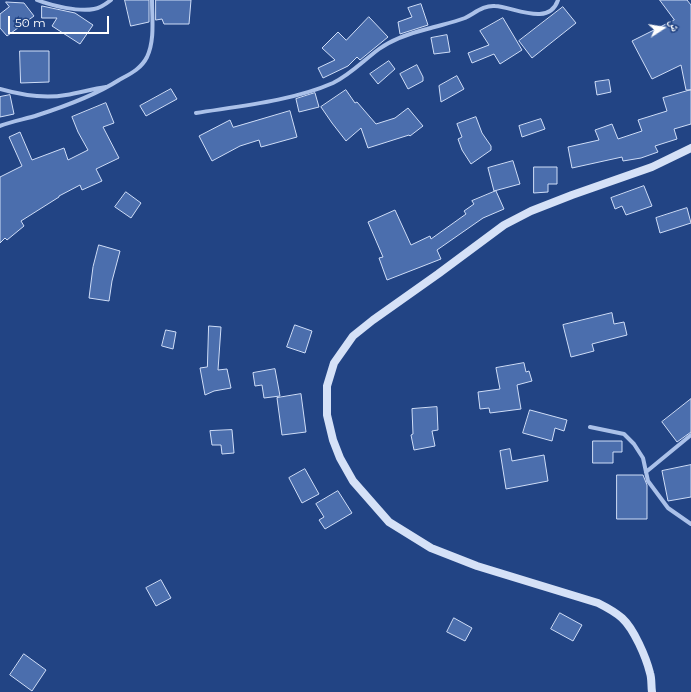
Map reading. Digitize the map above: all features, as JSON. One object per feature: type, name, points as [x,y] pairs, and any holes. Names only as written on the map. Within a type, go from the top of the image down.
[{"type":"main road","points":[[652,692],[650,674],[637,640],[623,619],[610,609],[598,603],[477,566],[431,548],[389,522],[353,481],[338,452],[333,440],[327,415],[327,386],[334,363],[353,336],[504,225],[531,211],[652,167],[691,148]]},
{"type":"street","points":[[37,0],[57,6],[86,10],[100,7],[111,0]]},
{"type":"street","points":[[0,126],[38,115],[80,100],[110,86],[135,71],[147,57],[152,39],[152,0]]},
{"type":"street","points":[[196,113],[263,102],[317,89],[342,77],[391,42],[425,29],[448,24],[489,6],[505,7],[532,15],[548,11],[554,7],[558,0]]},
{"type":"street","points":[[0,89],[30,95],[50,96],[65,95],[110,86]]},
{"type":"street","points":[[590,428],[624,434],[634,444],[643,458],[648,481],[668,508],[691,524]]},
{"type":"street","points":[[646,472],[691,435]]},
{"type":"building","points":[[125,0],[149,0],[149,22],[131,26]]},
{"type":"building","points":[[156,0],[191,0],[189,24],[164,24],[162,19],[156,20]]},
{"type":"building","points":[[660,0],[687,0],[691,5],[691,90],[686,90],[681,65],[652,79],[632,41],[674,20]]},
{"type":"building","points":[[6,2],[24,3],[34,16],[7,36],[0,28],[0,14],[9,7]]},
{"type":"building","points":[[421,4],[428,25],[400,34],[398,22],[412,17],[408,8]]},
{"type":"building","points":[[42,6],[75,13],[93,25],[80,44],[52,26],[57,18],[42,18]]},
{"type":"building","points":[[563,7],[576,23],[532,58],[519,41]]},
{"type":"building","points":[[369,17],[388,37],[360,60],[357,57],[348,66],[323,78],[318,68],[335,60],[322,48],[338,32],[346,40]]},
{"type":"building","points":[[503,18],[522,50],[500,64],[494,54],[472,63],[468,53],[489,45],[480,31]]},
{"type":"building","points":[[447,35],[450,52],[434,54],[431,38]]},
{"type":"building","points":[[20,51],[49,51],[49,82],[21,83]]},
{"type":"building","points":[[389,61],[395,69],[378,84],[370,74]]},
{"type":"building","points":[[417,65],[423,77],[423,81],[408,89],[400,74]]},
{"type":"building","points":[[457,76],[464,89],[441,102],[439,86]]},
{"type":"building","points":[[609,80],[611,92],[597,95],[595,82]]},
{"type":"building","points":[[171,89],[177,99],[146,116],[140,106]]},
{"type":"building","points":[[346,90],[355,103],[357,102],[376,124],[395,118],[408,108],[423,126],[410,136],[409,135],[368,148],[361,128],[346,141],[321,107]]},
{"type":"building","points":[[691,90],[691,124],[674,129],[677,139],[655,146],[658,152],[641,158],[623,161],[622,157],[572,168],[568,147],[599,140],[595,130],[612,124],[618,139],[642,131],[638,120],[667,111],[663,98]]},
{"type":"building","points":[[315,93],[319,107],[299,112],[296,99]]},
{"type":"building","points":[[10,95],[14,114],[0,117],[0,97]]},
{"type":"building","points":[[106,103],[114,123],[103,127],[119,158],[96,169],[102,181],[82,190],[80,185],[59,196],[21,221],[24,226],[7,240],[5,238],[0,243],[0,177],[22,166],[9,137],[20,132],[32,160],[64,148],[68,160],[88,150],[72,117]]},
{"type":"building","points":[[290,111],[297,137],[261,147],[259,140],[240,146],[212,161],[199,136],[230,120],[233,127]]},
{"type":"building","points":[[476,117],[482,133],[491,146],[491,150],[471,164],[462,150],[458,139],[462,137],[457,124]]},
{"type":"building","points":[[541,119],[545,129],[522,137],[519,126]]},
{"type":"building","points":[[513,161],[520,184],[494,191],[488,168]]},
{"type":"building","points":[[534,167],[557,167],[557,184],[548,184],[548,192],[534,193]]},
{"type":"building","points":[[644,186],[652,206],[626,215],[622,206],[615,209],[611,198]]},
{"type":"building","points":[[496,191],[504,209],[483,218],[437,250],[441,259],[387,280],[379,258],[383,257],[368,222],[395,210],[411,245],[430,236],[431,239],[466,214],[464,211],[474,204],[472,201]]},
{"type":"building","points":[[126,192],[141,203],[131,218],[115,207]]},
{"type":"building","points":[[687,208],[691,223],[660,233],[656,218]]},
{"type":"building","points":[[99,245],[120,251],[112,281],[109,301],[89,298],[93,267]]},
{"type":"building","points":[[612,313],[614,324],[624,322],[627,335],[592,344],[594,351],[571,357],[563,325]]},
{"type":"building","points":[[295,325],[312,331],[305,353],[287,347]]},
{"type":"building","points":[[209,326],[221,327],[218,370],[227,369],[231,388],[214,391],[205,395],[200,368],[207,367]]},
{"type":"building","points":[[166,330],[176,332],[173,349],[162,346]]},
{"type":"building","points":[[524,363],[526,372],[529,371],[532,381],[517,385],[521,409],[490,413],[489,408],[480,409],[478,392],[500,389],[496,368]]},
{"type":"building","points":[[275,369],[280,396],[264,398],[262,385],[255,386],[253,373]]},
{"type":"building","points":[[301,394],[306,432],[282,435],[277,398]]},
{"type":"building","points":[[691,399],[691,432],[677,442],[662,422]]},
{"type":"building","points":[[437,407],[438,430],[432,431],[435,446],[414,450],[411,435],[413,434],[412,409]]},
{"type":"building","points":[[530,410],[567,420],[564,431],[555,428],[552,441],[523,433]]},
{"type":"building","points":[[232,430],[234,453],[222,454],[221,445],[212,445],[210,431]]},
{"type":"building","points":[[593,441],[622,441],[622,452],[613,452],[613,463],[593,463]]},
{"type":"building","points":[[510,449],[512,461],[544,455],[548,481],[506,489],[500,451]]},
{"type":"building","points":[[691,465],[691,497],[668,501],[662,471]]},
{"type":"building","points":[[305,469],[319,494],[302,503],[289,478]]},
{"type":"building","points":[[617,475],[643,475],[647,485],[647,519],[617,519]]},
{"type":"building","points":[[338,491],[352,513],[325,529],[319,520],[324,517],[316,504]]},
{"type":"building","points":[[161,580],[171,598],[156,606],[146,588]]},
{"type":"building","points":[[560,613],[582,625],[573,641],[551,629]]},
{"type":"building","points":[[454,618],[472,628],[465,641],[447,632]]},
{"type":"building","points":[[24,654],[46,670],[32,691],[10,675]]}]
